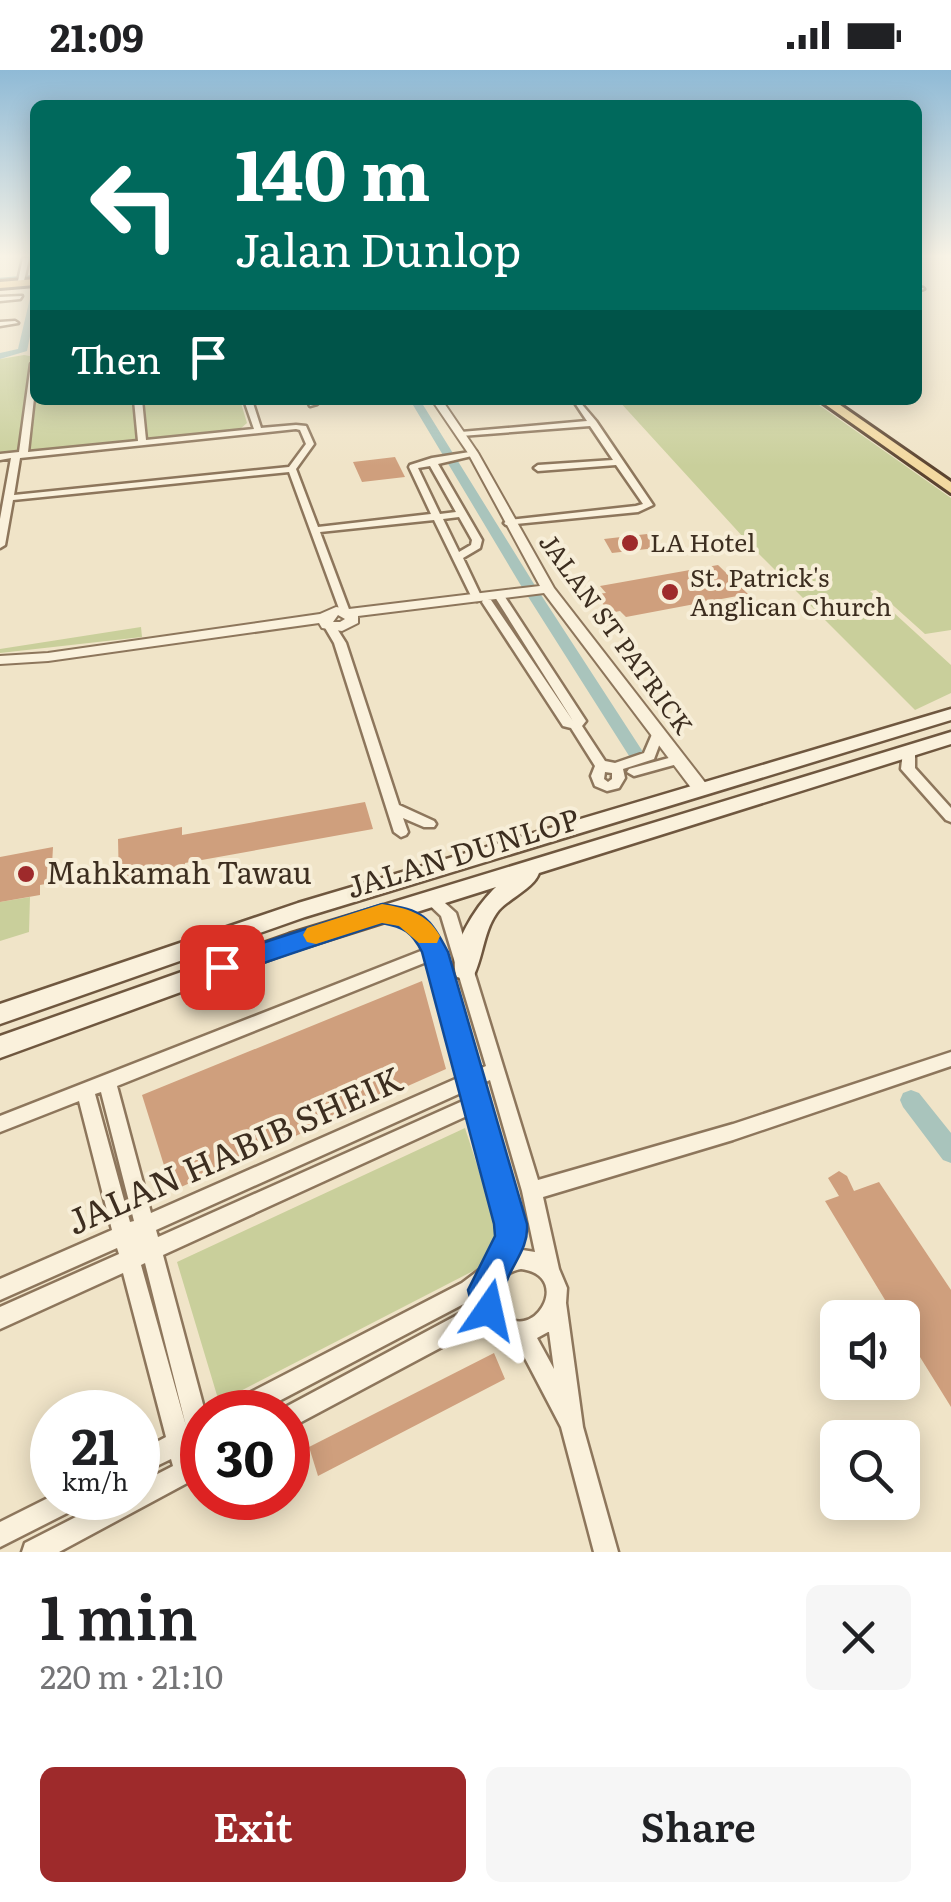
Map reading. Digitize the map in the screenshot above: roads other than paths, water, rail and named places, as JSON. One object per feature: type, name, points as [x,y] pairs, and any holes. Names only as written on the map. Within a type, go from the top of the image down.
[{"type":"main road","points":[[831,405],[951,489]]},
{"type":"main road","points":[[844,405],[858,424]]},
{"type":"main road","points":[[848,405],[951,476]]},
{"type":"main road","name":"JALAN DUNLOP","points":[[0,1014],[298,912],[951,714]]},
{"type":"main road","name":"JALAN DUNLOP","points":[[0,1047],[430,898],[951,738]]},
{"type":"main road","points":[[701,789],[727,794],[782,788]]},
{"type":"main road","points":[[465,970],[474,929],[488,905],[511,885],[556,859]]},
{"type":"main road","points":[[298,912],[404,890],[430,898]]},
{"type":"street","points":[[0,545],[30,391]]},
{"type":"street","points":[[138,405],[142,442]]},
{"type":"street","points":[[250,405],[258,430]]},
{"type":"street","name":"JALAN ST PATRICK","points":[[441,405],[473,453],[509,522],[536,591],[701,789]]},
{"type":"street","points":[[509,522],[645,508],[648,503],[580,405]]},
{"type":"street","points":[[461,434],[593,423]]},
{"type":"street","points":[[0,458],[303,428],[310,446],[292,469]]},
{"type":"street","points":[[473,453],[412,467],[458,557],[493,603],[568,723],[575,725],[612,771]]},
{"type":"street","points":[[432,460],[478,543],[458,557]]},
{"type":"street","points":[[538,468],[619,462]]},
{"type":"street","points":[[8,498],[292,469]]},
{"type":"street","points":[[292,469],[337,594],[340,643],[401,832]]},
{"type":"street","points":[[316,530],[462,514]]},
{"type":"street","points":[[0,663],[277,624],[493,603],[536,591]]},
{"type":"street","points":[[612,771],[649,756],[657,735]]},
{"type":"street","points":[[908,752],[911,774],[951,817]]},
{"type":"street","points":[[612,771],[676,760]]},
{"type":"street","points":[[394,808],[429,824]]},
{"type":"street","points":[[430,898],[448,913],[532,1192],[556,1302],[572,1427],[606,1552]]},
{"type":"street","points":[[382,914],[397,914],[415,922],[427,935],[478,1103],[511,1238],[486,1290],[489,1310],[502,1326],[523,1332],[542,1325],[556,1302]]},
{"type":"street","points":[[0,1124],[435,952]]},
{"type":"street","points":[[532,1192],[733,1132],[951,1058]]},
{"type":"street","name":"JALAN HABIB SHEIK","points":[[0,1290],[496,1070]]},
{"type":"street","points":[[106,1082],[185,1390]]},
{"type":"street","points":[[85,1090],[130,1260],[180,1393]]},
{"type":"street","name":"JALAN HABIB SHEIK","points":[[0,1318],[478,1103]]},
{"type":"street","points":[[278,1390],[456,1298],[502,1264],[522,1259],[533,1261],[550,1275]]},
{"type":"street","points":[[310,1406],[489,1310]]},
{"type":"street","points":[[523,1332],[572,1427]]},
{"type":"street","points":[[0,1536],[31,1520]]},
{"type":"street","points":[[34,1552],[94,1520]]},
{"type":"waterway","points":[[0,356],[22,351],[27,327]]},
{"type":"waterway","points":[[418,405],[637,755]]},
{"type":"waterway","points":[[911,1100],[951,1152]]},
{"type":"place","name":"LA Hotel","points":[[630,543]]},
{"type":"place","name":"St. Patrick's Anglican Church","points":[[670,592]]},
{"type":"place","name":"Mahkamah Tawau","points":[[26,874]]}]
